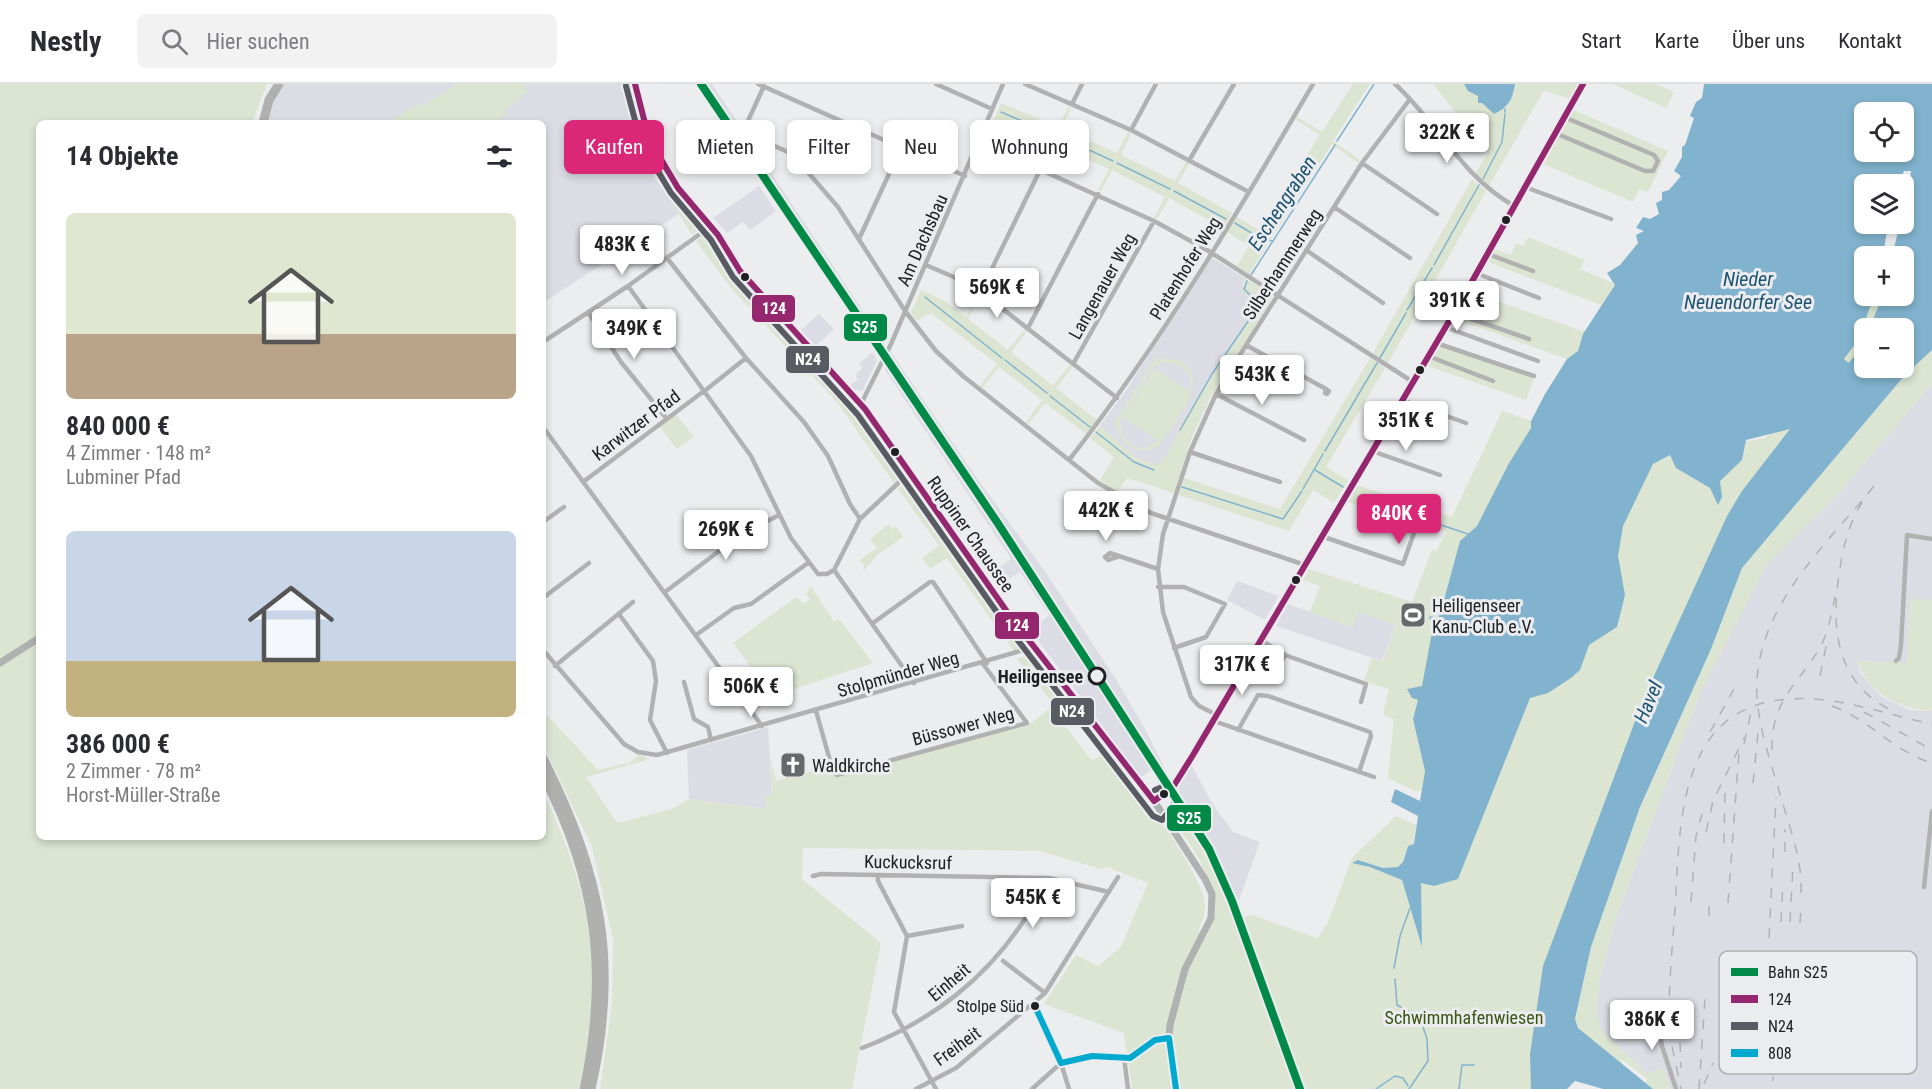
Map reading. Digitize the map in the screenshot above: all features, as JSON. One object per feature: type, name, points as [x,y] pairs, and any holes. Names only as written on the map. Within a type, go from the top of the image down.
[{"type":"highway","points":[[258,120],[262,101],[272,84]]},
{"type":"highway","points":[[264,120],[269,100],[279,84]]},
{"type":"highway","points":[[546,765],[581,843],[602,920],[605,969],[604,1010],[591,1089]]},
{"type":"highway","points":[[546,782],[574,844],[594,922],[597,998],[592,1047],[584,1089]]},
{"type":"main road","name":"Ruppiner Chaussee","points":[[635,84],[648,134],[663,166],[683,196],[711,226],[750,283],[861,404],[1034,647],[1154,801],[1208,885],[1212,909],[1207,928],[1181,978],[1172,1012],[1168,1038],[1176,1089]]},
{"type":"main road","points":[[1154,801],[1173,788],[1215,718],[1454,313],[1583,84]]},
{"type":"main road","points":[[0,663],[36,640]]},
{"type":"street","points":[[937,84],[992,109]]},
{"type":"street","name":"Am Dachsbau","points":[[988,120],[1003,84]]},
{"type":"street","points":[[1025,84],[1131,130],[1249,192]]},
{"type":"street","points":[[1072,104],[1082,84]]},
{"type":"street","points":[[1131,130],[1156,84]]},
{"type":"street","points":[[1190,159],[1234,84]]},
{"type":"street","name":"Platenhofer Weg","points":[[1069,460],[1117,398],[1249,192],[1313,84]]},
{"type":"street","points":[[1395,84],[1467,169],[1490,190],[1514,206]]},
{"type":"street","points":[[883,140],[761,85],[747,123],[750,133],[796,158],[838,207],[905,311],[936,351],[963,376],[1069,460],[1126,501],[1167,520],[1305,565]]},
{"type":"street","name":"Silberhammerweg","points":[[1374,777],[1238,730],[1215,718],[1199,706],[1191,697],[1163,612],[1158,587],[1158,569],[1167,520],[1190,452],[1216,394],[1362,163],[1410,99]]},
{"type":"street","points":[[1555,133],[1645,171],[1653,171],[1657,167],[1658,161],[1654,155],[1564,117]]},
{"type":"street","points":[[1362,163],[1437,214]]},
{"type":"street","name":"Am Dachsbau","points":[[861,404],[970,164]]},
{"type":"street","points":[[958,173],[965,176]]},
{"type":"street","points":[[859,239],[867,227],[890,174]]},
{"type":"street","points":[[981,291],[1038,174]]},
{"type":"street","points":[[1054,174],[1154,221],[1210,253],[1413,382]]},
{"type":"street","points":[[1525,187],[1611,219]]},
{"type":"street","points":[[1028,328],[1098,194]]},
{"type":"street","points":[[1334,207],[1410,258]]},
{"type":"street","name":"Langenauer Weg","points":[[1073,364],[1154,221]]},
{"type":"street","points":[[546,340],[628,286],[711,226]]},
{"type":"street","points":[[1306,250],[1383,303]]},
{"type":"street","points":[[1488,254],[1533,272]]},
{"type":"street","points":[[667,258],[746,358],[795,411],[817,439],[860,519]]},
{"type":"street","points":[[926,265],[981,291],[1117,398]]},
{"type":"street","points":[[1476,273],[1539,298]]},
{"type":"street","points":[[628,286],[706,390],[751,456],[779,515],[808,563],[819,574],[827,574],[834,570],[860,519],[909,473]]},
{"type":"street","points":[[588,312],[621,362],[667,419]]},
{"type":"street","points":[[1454,313],[1529,339]]},
{"type":"street","points":[[1445,327],[1538,361]]},
{"type":"street","points":[[1436,343],[1534,376]]},
{"type":"street","points":[[1246,345],[1324,390]]},
{"type":"street","points":[[1428,356],[1493,381]]},
{"type":"street","name":"Karwitzer Pfad","points":[[583,482],[746,358]]},
{"type":"street","points":[[1216,394],[1304,440]]},
{"type":"street","points":[[1402,399],[1466,423]]},
{"type":"street","points":[[546,432],[762,726]]},
{"type":"street","points":[[1372,451],[1440,475]]},
{"type":"street","points":[[1190,452],[1280,482]]},
{"type":"street","points":[[546,520],[564,507]]},
{"type":"street","points":[[665,592],[739,536],[779,515]]},
{"type":"street","points":[[1322,536],[1403,564],[1414,533]]},
{"type":"street","points":[[1896,661],[1899,658],[1901,645],[1908,536],[1932,539]]},
{"type":"street","points":[[1120,556],[1158,569]]},
{"type":"street","points":[[546,596],[589,563]]},
{"type":"street","points":[[696,635],[734,608],[751,604],[808,563]]},
{"type":"street","points":[[834,570],[914,683]]},
{"type":"street","points":[[873,624],[933,582],[985,663]]},
{"type":"street","points":[[1158,587],[1184,587],[1225,604],[1206,637],[1174,648]]},
{"type":"street","points":[[546,654],[555,666],[633,602]]},
{"type":"street","points":[[619,614],[653,661],[656,681],[650,720],[667,753]]},
{"type":"street","points":[[1261,640],[1285,655],[1366,684],[1360,702]]},
{"type":"street","name":"Stolpmünder Weg","points":[[555,666],[594,712],[630,748],[647,754],[667,753],[1034,647]]},
{"type":"street","points":[[1273,675],[1285,655]]},
{"type":"street","name":"Büssower Weg","points":[[816,711],[833,771],[837,775],[1027,723],[985,663]]},
{"type":"street","points":[[684,682],[694,719],[708,727],[711,740]]},
{"type":"street","points":[[1238,730],[1258,695],[1268,696],[1370,732],[1371,736],[1359,772]]},
{"type":"street","points":[[1924,887],[1932,811]]},
{"type":"street","name":"Kuckucksruf","points":[[813,876],[821,874],[1049,878],[1109,891]]},
{"type":"street","points":[[878,875],[878,881],[907,936],[894,1012],[936,1089]]},
{"type":"street","name":"Freiheit","points":[[916,1089],[956,1068],[1045,993],[1118,877]]},
{"type":"street","name":"Einheit","points":[[862,1048],[903,1031],[949,1001],[999,958],[1049,878]]},
{"type":"street","points":[[907,936],[962,926]]},
{"type":"street","points":[[1003,961],[1045,993]]},
{"type":"street","points":[[1034,1004],[1061,1063],[1069,1089]]},
{"type":"street","points":[[1657,1006],[1662,1046],[1676,1089]]},
{"type":"street","points":[[1032,1089],[1061,1063],[1092,1056],[1134,1056],[1155,1040],[1168,1038]]},
{"type":"street","points":[[1124,1057],[1128,1089]]},
{"type":"shaded area","points":[[283,84],[621,84],[631,120],[564,120],[564,174],[653,174],[680,213],[546,301],[546,120],[266,120]]},
{"type":"shaded area","points":[[694,84],[712,84],[736,120],[719,120]]},
{"type":"shaded area","points":[[756,174],[772,174],[885,344],[880,355]]},
{"type":"shaded area","points":[[759,186],[776,211],[750,230],[743,222],[727,233],[713,218]]},
{"type":"shaded area","points":[[1213,258],[1246,279],[1243,284],[1247,296],[1254,301],[1254,309],[1185,419],[1167,455],[1156,466],[1135,457],[1100,426],[1125,392],[1210,259]]},
{"type":"shaded area","points":[[819,314],[834,329],[816,346],[801,330]]},
{"type":"shaded area","points":[[872,352],[877,360],[862,391],[855,390],[850,385],[858,380],[855,375],[862,368],[859,364]]},
{"type":"shaded area","points":[[891,352],[974,474],[1046,573],[1117,681],[1176,790],[1192,766],[1212,803],[1233,832],[1260,842],[1238,903],[1263,977],[1307,1089],[1297,1089],[1289,1071],[1217,871],[1170,803],[1174,795],[1168,786],[1165,789],[1152,770],[1141,777],[1030,630],[1049,615],[1020,572],[997,586],[989,574],[1011,559],[885,370]]},
{"type":"shaded area","points":[[1932,383],[1932,665],[1857,661],[1861,674],[1882,697],[1910,710],[1932,711],[1932,1089],[1670,1089],[1664,1069],[1646,1073],[1601,1030],[1596,1015],[1598,987],[1614,923],[1700,693],[1767,563],[1840,492]]},
{"type":"shaded area","points":[[1237,581],[1279,596],[1265,620],[1227,600]]},
{"type":"shaded area","points":[[1288,604],[1352,627],[1358,611],[1396,624],[1382,661],[1276,626]]},
{"type":"shaded area","points":[[768,727],[772,796],[765,809],[689,799],[687,750]]},
{"type":"green space","points":[[0,84],[267,84],[253,120],[36,120],[36,840],[546,840],[546,799],[574,867],[590,937],[593,973],[592,1009],[579,1089],[0,1089]]},
{"type":"green space","points":[[457,84],[522,84],[528,92],[504,111],[506,114],[497,120],[392,120],[419,102],[422,107]]},
{"type":"green space","points":[[621,84],[630,84],[636,120],[630,120]]},
{"type":"green space","points":[[1353,84],[1370,84],[1333,141],[1360,160],[1358,163],[1332,144],[1249,274],[1237,266],[1249,246],[1227,232],[1237,217],[1259,230],[1320,135],[1295,119],[1297,117],[1322,132]]},
{"type":"green space","points":[[1433,84],[1464,84],[1467,90],[1478,96],[1493,97],[1514,95],[1515,84],[1577,84],[1569,99],[1544,90],[1489,186],[1475,174],[1488,152]]},
{"type":"green space","points":[[1613,84],[1656,84],[1674,92],[1666,108]]},
{"type":"green space","points":[[1001,103],[1041,120],[996,120],[994,119]]},
{"type":"green space","points":[[1069,106],[1071,107],[1065,120],[1062,120]]},
{"type":"green space","points":[[1574,110],[1668,151],[1648,192],[1639,189],[1633,202],[1543,164]]},
{"type":"green space","points":[[1128,132],[1131,134],[1121,155],[1175,181],[1187,160],[1190,162],[1178,183],[1232,213],[1223,228],[1169,198],[1157,219],[1154,218],[1165,197],[1112,170],[1101,191],[1098,190],[1109,169],[1089,160],[1089,140],[1117,153]]},
{"type":"green space","points":[[654,174],[659,174],[700,224],[701,228],[692,235]]},
{"type":"green space","points":[[1472,179],[1486,191],[1388,363],[1373,353]]},
{"type":"green space","points":[[706,234],[711,235],[746,289],[804,349],[816,369],[839,387],[852,403],[902,471],[894,483],[836,401],[731,288],[696,241]]},
{"type":"green space","points":[[1528,237],[1585,260],[1580,269],[1615,284],[1601,312],[1586,331],[1601,305],[1488,262],[1495,249],[1511,255],[1516,243],[1523,246]]},
{"type":"green space","points":[[1246,279],[1271,295],[1272,298],[1210,398],[1192,437],[1174,493],[1127,478],[1117,492],[1100,480],[1114,457],[1090,438],[1100,426],[1135,457],[1156,465],[1167,455],[1184,419],[1254,309],[1254,301],[1242,291]]},
{"type":"green space","points":[[921,290],[945,301],[966,317],[979,293],[968,319],[1008,350],[1025,329],[1027,331],[1011,352],[1053,386],[1070,365],[1073,367],[1056,388],[1097,420],[1086,434],[1045,403],[1028,424],[1026,422],[1042,400],[999,367],[982,388],[980,386],[997,364],[931,313],[916,321],[911,313]]},
{"type":"green space","points":[[1471,292],[1585,332],[1583,335],[1589,339],[1546,394],[1567,359],[1455,319]]},
{"type":"green space","name":"Schwimmhafenwiesen","points":[[1864,306],[1880,306],[1875,318],[1856,318]]},
{"type":"green space","name":"Schwimmhafenwiesen","points":[[1854,321],[1854,361],[1742,498],[1533,1089],[1307,1089],[1263,977],[1244,917],[1252,915],[1317,938],[1327,925],[1352,858],[1396,816],[1416,825],[1414,844],[1408,846],[1399,867],[1383,868],[1358,860],[1354,863],[1371,867],[1402,880],[1421,942],[1421,883],[1496,718],[1653,464],[1670,455],[1765,438],[1800,407],[1820,384],[1836,348]]},
{"type":"green space","points":[[1440,345],[1534,378],[1526,400],[1428,366]]},
{"type":"green space","points":[[1932,350],[1932,383],[1840,492],[1767,564],[1700,693],[1614,923],[1598,987],[1596,1014],[1601,1030],[1646,1073],[1664,1069],[1670,1089],[1653,1089],[1645,1082],[1647,1079],[1623,1060],[1620,1063],[1578,1028],[1575,1019],[1591,947],[1640,807],[1711,649],[1742,568],[1902,378],[1914,378],[1914,367]]},
{"type":"green space","points":[[1156,357],[1183,363],[1191,371],[1193,381],[1191,392],[1180,415],[1159,445],[1149,450],[1138,450],[1128,445],[1120,436],[1114,423]],"holes":[[[1162,362],[1168,362],[1180,366],[1188,374],[1191,379],[1189,391],[1155,369],[1123,418],[1158,440],[1148,447],[1137,446],[1122,435],[1120,421],[1154,367]]]},
{"type":"green space","points":[[1370,358],[1385,368],[1326,467],[1348,480],[1334,503],[1313,490],[1289,531],[1179,495],[1184,478],[1280,509]]},
{"type":"green space","points":[[1502,411],[1531,421],[1531,428],[1477,526],[1460,541],[1422,687],[1412,698],[1418,700],[1413,719],[1425,771],[1422,791],[1417,792],[1388,778],[1394,719],[1383,715],[1389,689],[1364,681],[1372,658],[1383,661],[1396,625],[1358,612],[1352,627],[1310,612],[1320,586],[1303,580],[1309,569],[1412,602],[1432,550],[1436,551],[1447,532],[1420,523],[1419,526],[1348,502],[1357,485],[1452,517]]},
{"type":"green space","points":[[675,413],[694,437],[677,449],[658,425]]},
{"type":"green space","points":[[907,484],[918,494],[955,549],[959,559],[1024,643],[1023,648],[1014,651],[947,558],[930,569],[922,558],[939,546],[898,488]]},
{"type":"green space","points":[[889,524],[892,529],[896,526],[903,537],[877,555],[863,572],[864,565],[860,560],[877,548],[870,539]]},
{"type":"green space","points":[[811,586],[834,622],[839,619],[873,663],[772,696],[733,643],[796,597],[804,604],[810,599],[806,594]]},
{"type":"green space","points":[[1910,599],[1932,600],[1932,711],[1908,707],[1887,698],[1869,682],[1857,661],[1907,663]]},
{"type":"green space","points":[[1033,654],[1079,714],[1065,726],[1092,761],[1107,751],[1164,826],[1192,870],[1201,890],[1205,909],[1198,931],[1206,936],[1215,914],[1212,887],[1199,859],[1166,809],[1170,803],[1217,871],[1297,1089],[1132,1089],[1124,1033],[1044,1004],[1076,955],[1098,966],[1121,947],[1148,883],[1107,867],[1101,869],[1040,851],[803,848],[802,879],[881,943],[852,1089],[600,1089],[612,1004],[613,939],[592,847],[546,750],[546,714],[598,770],[626,763],[628,765],[638,755],[646,757],[647,760],[586,777],[617,823],[672,809],[689,799],[765,809],[765,796],[772,795],[770,758],[776,781],[828,767],[837,775],[1030,724],[1054,705],[1017,659]]},
{"type":"water","points":[[1464,84],[1515,84],[1509,102],[1494,114],[1482,103],[1478,103],[1478,96],[1468,91]]},
{"type":"water","name":"Nieder Neuendorfer See","points":[[1704,84],[1932,84],[1932,350],[1914,367],[1914,318],[1874,318],[1878,306],[1914,306],[1914,246],[1894,246],[1898,234],[1914,234],[1914,174],[1911,174],[1911,171],[1904,171],[1903,174],[1854,174],[1854,234],[1886,234],[1885,246],[1854,246],[1854,306],[1870,306],[1866,318],[1854,318],[1854,345],[1844,359],[1849,363],[1854,356],[1854,378],[1902,378],[1742,568],[1711,649],[1640,807],[1591,947],[1575,1019],[1578,1028],[1653,1089],[1603,1089],[1575,1081],[1567,1089],[1531,1089],[1530,1054],[1543,966],[1643,700],[1727,516],[1742,491],[1790,429],[1746,440],[1742,460],[1720,481],[1722,497],[1718,505],[1710,488],[1676,468],[1670,455],[1653,464],[1623,526],[1618,556],[1625,595],[1617,627],[1589,645],[1580,670],[1571,678],[1548,693],[1530,698],[1458,879],[1434,886],[1421,883],[1422,947],[1402,880],[1370,867],[1352,863],[1358,860],[1383,868],[1398,867],[1403,862],[1408,846],[1414,844],[1418,816],[1391,802],[1395,789],[1420,801],[1425,771],[1413,719],[1418,700],[1412,698],[1407,689],[1422,686],[1436,622],[1429,619],[1430,616],[1438,618],[1441,611],[1460,541],[1477,526],[1508,465],[1531,428],[1531,421],[1545,394],[1567,359],[1578,351],[1583,334],[1615,285],[1607,273],[1620,265],[1638,243],[1636,235],[1644,231],[1636,228],[1643,217],[1650,219],[1659,214],[1656,203],[1662,200],[1662,192],[1669,190],[1681,176],[1674,171],[1682,157],[1682,147],[1685,145],[1694,118],[1690,116],[1696,102],[1702,98]]},
{"type":"waterway","name":"Eschengraben","points":[[1337,141],[1374,84]]},
{"type":"waterway","points":[[1001,112],[1020,120]]},
{"type":"waterway","points":[[1483,179],[1502,142],[1505,114]]},
{"type":"waterway","name":"Eschengraben","points":[[1251,275],[1335,145]]},
{"type":"waterway","points":[[1089,150],[1113,161]]},
{"type":"waterway","points":[[1117,163],[1170,189]]},
{"type":"waterway","points":[[1434,265],[1479,185]]},
{"type":"waterway","points":[[1174,191],[1226,219]]},
{"type":"waterway","points":[[1235,223],[1258,237]]},
{"type":"waterway","points":[[1263,239],[1273,241]]},
{"type":"waterway","points":[[1407,310],[1432,268]]},
{"type":"waterway","name":"Eschengraben","points":[[1180,430],[1212,374],[1255,311],[1257,302],[1244,289],[1247,281]]},
{"type":"waterway","points":[[925,297],[1002,358]]},
{"type":"waterway","points":[[1380,358],[1406,313]]},
{"type":"waterway","points":[[1005,360],[1047,393]]},
{"type":"waterway","points":[[1325,451],[1377,363]]},
{"type":"waterway","points":[[1050,396],[1090,427]]},
{"type":"waterway","points":[[1096,432],[1134,462],[1154,470]]},
{"type":"waterway","points":[[1303,489],[1323,454]]},
{"type":"waterway","points":[[1315,470],[1343,487]]},
{"type":"waterway","points":[[1182,487],[1283,519],[1302,491]]},
{"type":"waterway","points":[[1360,498],[1468,534]]},
{"type":"waterway","points":[[1394,968],[1400,936],[1410,908]]},
{"type":"waterway","points":[[1395,979],[1397,1005],[1420,1018],[1427,1039],[1428,1061],[1409,1089]]},
{"type":"waterway","points":[[1459,1089],[1462,1065],[1474,1065]]},
{"type":"waterway","points":[[1376,1089],[1395,1076],[1403,1078],[1408,1086]]},
{"type":"railway","points":[[1874,486],[1854,517],[1843,550],[1837,595],[1837,633],[1841,651],[1858,684],[1871,698],[1889,709]]},
{"type":"railway","points":[[1801,893],[1797,853],[1761,727],[1757,676],[1763,646],[1788,592],[1825,543],[1865,497]]},
{"type":"railway","points":[[1772,750],[1773,733],[1780,707],[1821,645],[1829,625],[1835,597]]},
{"type":"railway","points":[[1820,676],[1827,642]]},
{"type":"railway","points":[[1710,732],[1734,689]]},
{"type":"railway","points":[[1669,1036],[1670,972],[1683,811],[1690,779],[1702,751],[1720,727],[1746,709],[1780,700],[1799,699],[1838,702],[1932,724]]},
{"type":"railway","points":[[1832,706],[1858,719],[1918,758],[1932,763]]},
{"type":"railway","points":[[1744,744],[1751,712]]},
{"type":"railway","points":[[1864,712],[1932,750]]},
{"type":"railway","points":[[1753,783],[1758,733]]},
{"type":"railway","points":[[1706,832],[1713,801],[1744,738]]},
{"type":"railway","points":[[1728,903],[1739,752]]},
{"type":"railway","points":[[1724,843],[1725,790]]},
{"type":"railway","points":[[1769,938],[1776,797]]},
{"type":"railway","points":[[1691,902],[1696,836],[1702,814]]},
{"type":"railway","points":[[1785,829],[1785,852]]},
{"type":"railway","points":[[1790,922],[1793,865]]},
{"type":"railway","points":[[1781,922],[1783,882]]},
{"type":"railway","points":[[1709,904],[1709,916]]},
{"type":"railway","points":[[1800,923],[1801,908]]},
{"type":"railway","points":[[1699,1089],[1705,998]]},
{"type":"railway","points":[[1668,1027],[1681,1089]]},
{"type":"railway","points":[[1680,1042],[1681,1068]]},
{"type":"railway","points":[[1704,1084],[1713,1063]]},
{"type":"railway","points":[[1773,1074],[1773,1081]]},
{"type":"rail line","name":"S25","points":[[701,84],[997,522],[1209,849],[1232,901],[1300,1089]]},
{"type":"transit line","name":"124","points":[[635,84],[649,139],[678,188],[718,235],[740,271],[865,409],[1010,616],[1154,801]]},
{"type":"transit line","name":"124","points":[[1154,801],[1173,787],[1193,755],[1461,301],[1583,84]]},
{"type":"transit line","name":"N24","points":[[626,86],[641,143],[671,193],[711,240],[733,277],[858,415],[1003,621],[1153,816],[1162,820],[1174,806],[1175,792],[1167,785],[1155,790]]},
{"type":"transit line","name":"808","points":[[1034,1004],[1061,1063]]},
{"type":"transit line","name":"808","points":[[1169,1038],[1176,1089]]},
{"type":"transit line","name":"808","points":[[1061,1063],[1092,1056],[1130,1058],[1155,1040],[1169,1038]]},
{"type":"place","name":"Heiligenseer Kanu-Club e.V.","points":[[1413,615]]},
{"type":"place","name":"Heiligensee","points":[[1097,676]]},
{"type":"place","name":"Waldkirche","points":[[793,765]]},
{"type":"place","name":"Stolpe Süd","points":[[1035,1006]]},
{"type":"water label","name":"Havel","points":[[1648,702]]}]
